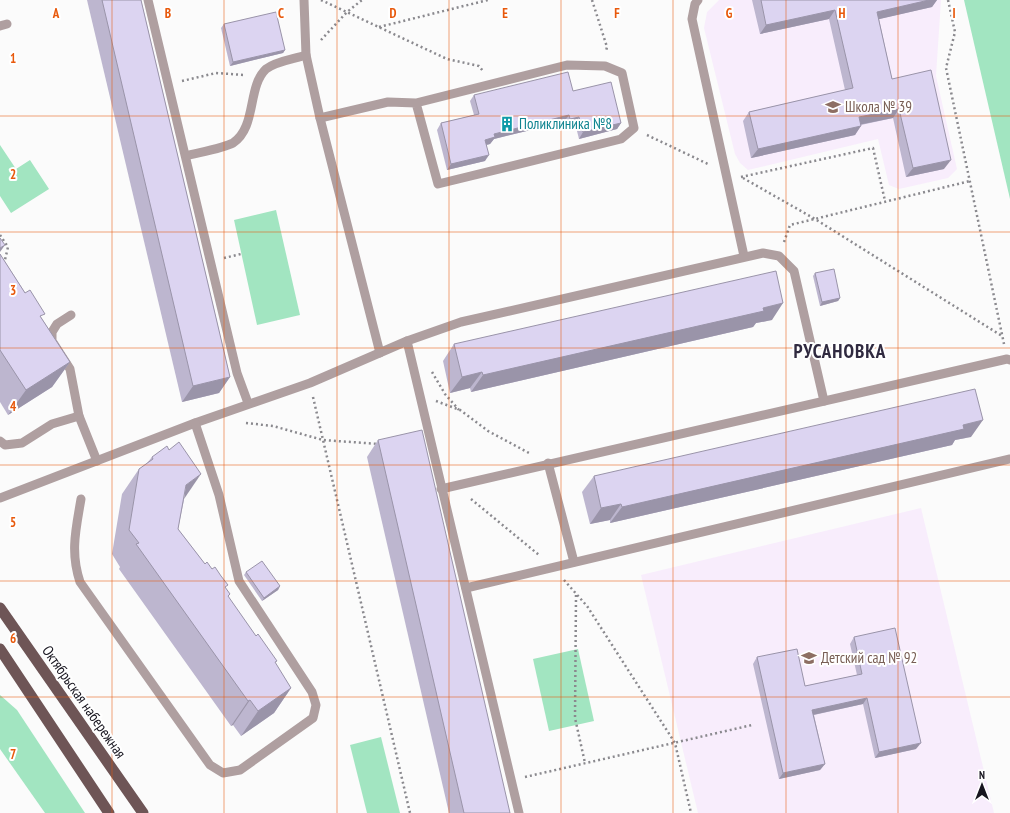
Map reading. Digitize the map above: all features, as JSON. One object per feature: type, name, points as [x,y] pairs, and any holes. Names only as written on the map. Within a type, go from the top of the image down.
[{"type":"main road","name":"Октябрьская набережная","points":[[0,608],[143,813]]},
{"type":"main road","points":[[0,649],[110,813]]},
{"type":"lane","points":[[148,0],[237,373],[248,403]]},
{"type":"lane","points":[[304,0],[306,56],[320,118],[380,353]]},
{"type":"lane","points":[[698,0],[695,4],[692,19],[726,168],[744,256]]},
{"type":"lane","points":[[186,156],[232,144],[242,135],[248,120],[260,78],[266,69],[279,63],[306,56]]},
{"type":"lane","points":[[320,118],[388,102],[416,103],[567,65],[605,66],[622,73],[634,128],[621,139],[438,184],[416,103]]},
{"type":"lane","points":[[0,498],[248,403],[310,382],[407,341],[461,322],[744,256],[763,253],[779,256],[794,271],[824,401]]},
{"type":"lane","points":[[71,315],[57,324],[52,332],[52,341],[70,369],[79,416],[97,461]]},
{"type":"lane","points":[[407,341],[519,813]]},
{"type":"lane","points":[[441,489],[548,463],[1009,359]]},
{"type":"lane","points":[[0,441],[5,445],[22,443],[52,424],[79,416]]},
{"type":"lane","points":[[81,499],[73,549],[75,567],[80,582],[210,766],[223,773],[240,770],[313,718],[316,705],[312,692],[239,581],[219,495],[195,423]]},
{"type":"lane","points":[[466,588],[1010,459]]},
{"type":"lane","points":[[548,463],[574,562]]},
{"type":"path","points":[[321,0],[447,59],[479,66],[494,83]]},
{"type":"path","points":[[306,56],[347,12],[362,0]]},
{"type":"path","points":[[379,28],[488,0]]},
{"type":"path","points":[[592,0],[607,47],[605,66]]},
{"type":"path","points":[[948,0],[955,32],[946,68],[1002,336],[1009,359]]},
{"type":"path","points":[[168,84],[216,73],[231,73],[260,78]]},
{"type":"path","points":[[634,128],[711,165],[726,168],[815,219],[1002,336]]},
{"type":"path","points":[[741,177],[873,148],[885,201]]},
{"type":"path","points":[[779,256],[790,225],[970,180]]},
{"type":"path","points":[[0,235],[8,248],[4,266]]},
{"type":"path","points":[[430,370],[445,394],[460,410],[488,431],[548,463]]},
{"type":"path","points":[[310,382],[410,813]]},
{"type":"path","points":[[419,395],[460,410]]},
{"type":"path","points":[[242,422],[273,426],[323,440],[382,444]]},
{"type":"path","points":[[455,485],[554,567],[587,606],[675,743],[691,813]]},
{"type":"path","points":[[576,594],[575,718],[585,763]]},
{"type":"path","points":[[511,780],[752,725]]},
{"type":"shaded area","name":"Школа № 39","points":[[719,0],[941,0],[936,76],[957,169],[948,178],[899,189],[889,185],[878,139],[748,170],[740,163],[735,154],[704,28],[707,12]]},
{"type":"shaded area","name":"Детский сад № 92","points":[[921,508],[994,813],[698,813],[641,575]]},
{"type":"green space","points":[[964,0],[1010,0],[1010,199]]},
{"type":"green space","points":[[0,145],[16,169],[30,160],[49,189],[11,213],[0,196]]},
{"type":"green space","points":[[276,210],[300,315],[257,325],[234,220]]},
{"type":"green space","points":[[578,649],[594,721],[549,731],[533,659]]},
{"type":"green space","points":[[0,695],[17,710],[85,813],[45,813],[0,749]]},
{"type":"green space","points":[[381,737],[400,813],[367,813],[350,745]]},
{"type":"building","points":[[102,0],[141,0],[230,377],[193,386]]},
{"type":"building","points":[[761,0],[929,0],[877,12],[892,79],[931,70],[951,160],[913,168],[899,109],[859,117],[861,126],[758,149],[749,112],[853,88],[835,10],[766,25]]},
{"type":"building","points":[[276,12],[285,50],[233,62],[224,24]]},
{"type":"building","name":"Поликлиника №8","points":[[568,72],[573,91],[611,82],[621,123],[583,132],[579,117],[570,119],[569,115],[494,134],[495,137],[485,140],[489,155],[451,164],[441,123],[479,114],[474,95]]},
{"type":"building","points":[[0,238],[5,245],[0,248]]},
{"type":"building","points":[[0,254],[25,293],[30,290],[45,314],[40,316],[70,362],[26,390],[0,350]]},
{"type":"building","points":[[834,269],[840,298],[822,302],[815,273]]},
{"type":"building","points":[[776,271],[783,303],[763,308],[764,311],[483,375],[482,372],[462,377],[454,344]]},
{"type":"building","points":[[975,389],[983,420],[963,425],[964,429],[622,507],[621,504],[601,508],[594,476]]},
{"type":"building","points":[[422,430],[510,813],[464,813],[378,440]]},
{"type":"building","points":[[179,442],[201,474],[186,485],[178,529],[205,564],[207,562],[212,569],[215,567],[228,585],[225,587],[230,594],[228,596],[256,636],[258,634],[277,661],[275,662],[291,688],[258,711],[250,700],[248,701],[136,544],[139,543],[129,530],[139,469],[167,446],[169,450]]},
{"type":"building","points":[[262,561],[280,586],[264,598],[246,572]]},
{"type":"building","points":[[895,628],[921,743],[879,752],[867,698],[812,710],[825,764],[783,773],[757,657],[797,649],[805,686],[862,674],[854,637]]},
{"type":"place","name":"Школа № 39","points":[[833,107]]},
{"type":"place","name":"Поликлиника №8","points":[[507,124]]},
{"type":"place","name":"Детский сад № 92","points":[[809,658]]},
{"type":"district","name":"РУСАНОВКА","points":[[840,351]]}]
